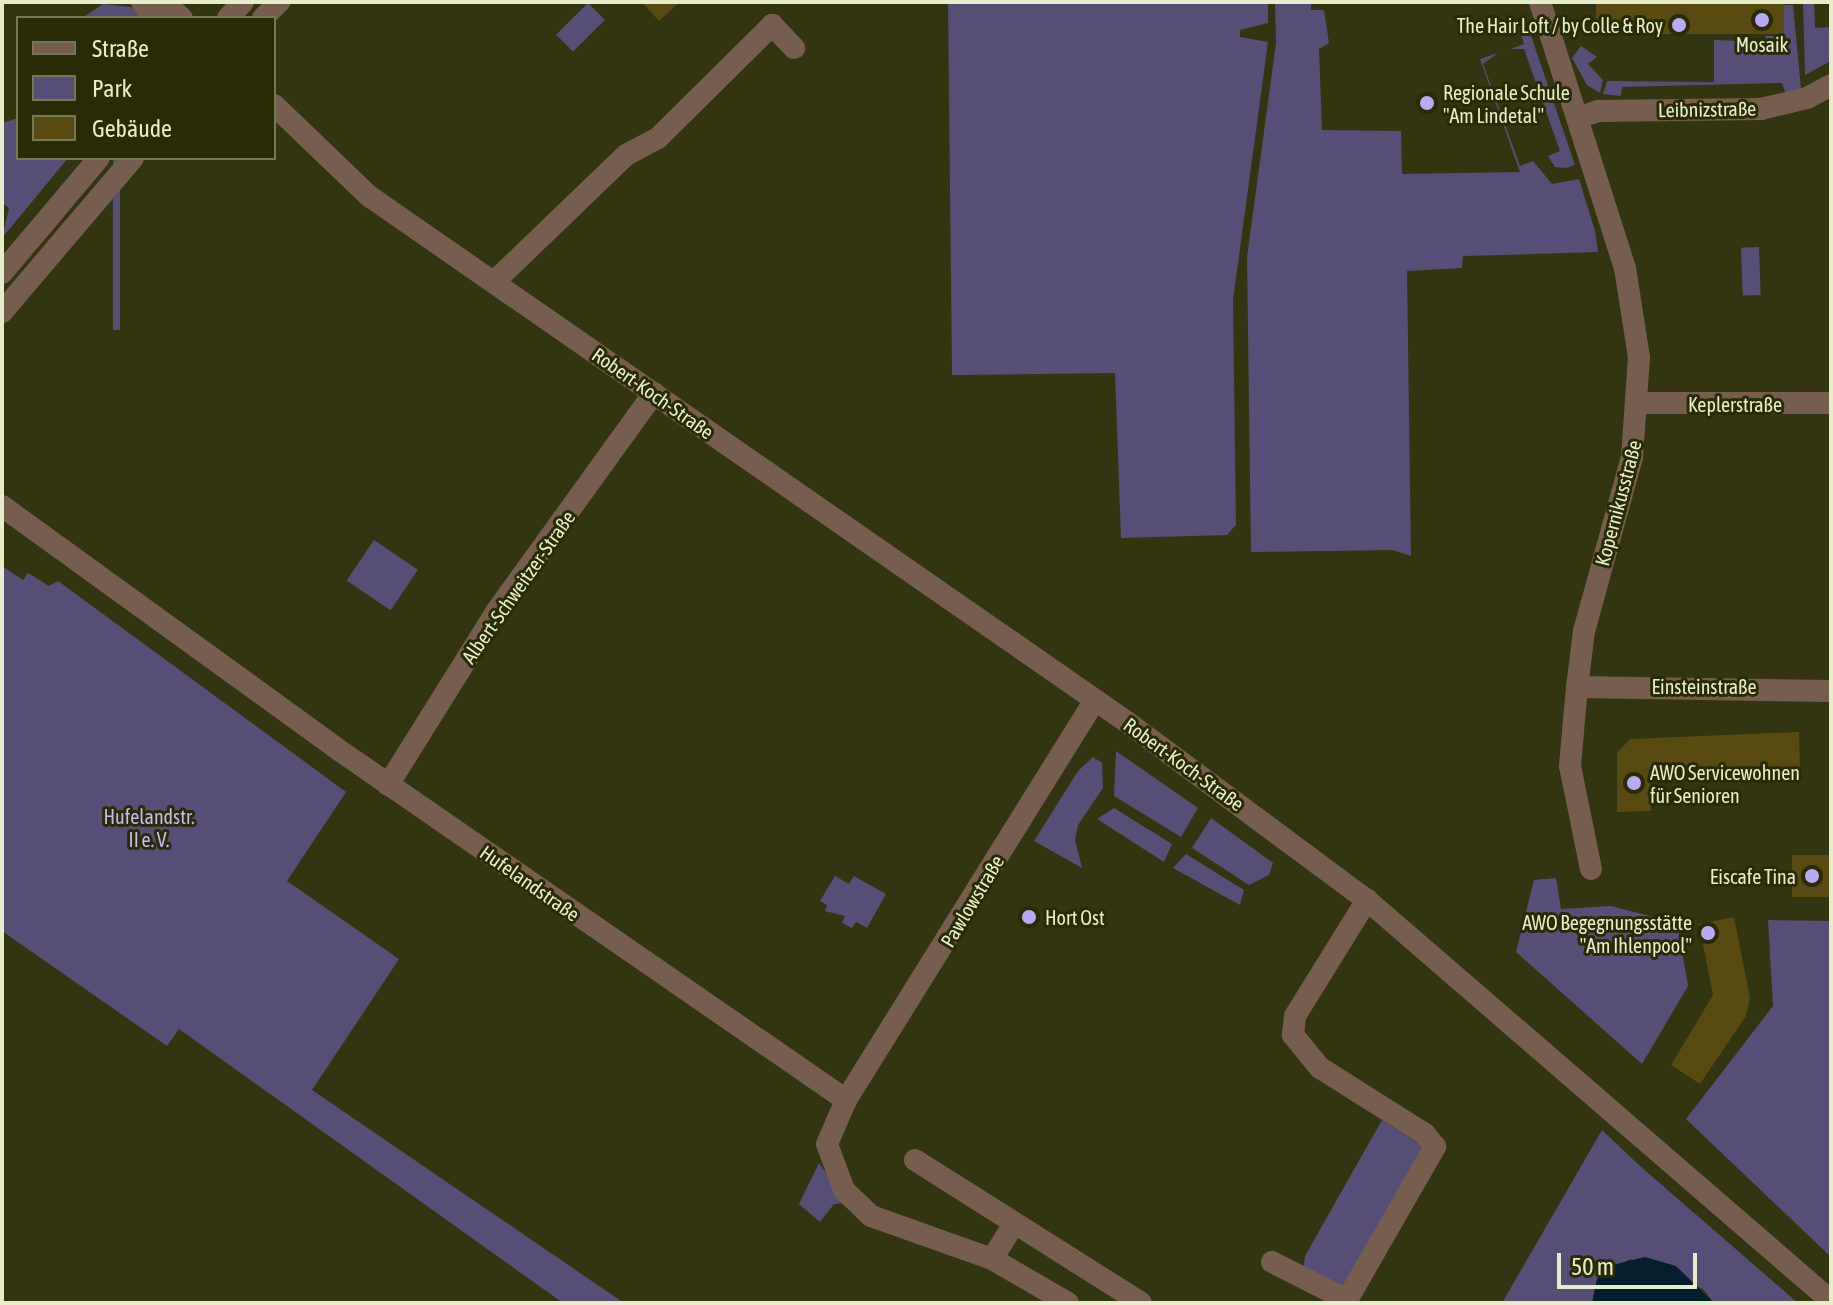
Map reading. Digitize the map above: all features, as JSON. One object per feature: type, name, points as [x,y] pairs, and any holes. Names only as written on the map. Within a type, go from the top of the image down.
[{"type":"street","points":[[164,2],[180,16]]},
{"type":"street","name":"Kopernikusstraße","points":[[1540,2],[1580,117],[1631,292],[1639,403],[1632,457],[1584,631],[1577,687],[1570,766],[1591,869]]},
{"type":"street","points":[[494,282],[626,155],[658,138],[772,25],[794,48]]},
{"type":"street","name":"Leibnizstraße","points":[[1580,117],[1599,111],[1761,109],[1807,98],[1831,85]]},
{"type":"street","name":"Robert-Koch-Straße","points":[[276,107],[324,158]]},
{"type":"street","name":"Robert-Koch-Straße","points":[[276,125],[494,282],[1095,700],[1367,900],[1831,1301]]},
{"type":"street","points":[[2,273],[97,160]]},
{"type":"street","points":[[2,312],[131,160]]},
{"type":"street","name":"Albert-Schweitzer-Straße","points":[[388,785],[496,612],[654,393]]},
{"type":"street","name":"Keplerstraße","points":[[1639,403],[1831,403]]},
{"type":"street","name":"Hufelandstraße","points":[[2,506],[388,785],[846,1100]]},
{"type":"street","name":"Einsteinstraße","points":[[1577,687],[1831,691]]},
{"type":"street","name":"Pawlowstraße","points":[[846,1100],[1095,700]]},
{"type":"street","points":[[1272,1262],[1336,1299],[1347,1300],[1435,1147],[1425,1134],[1300,1050],[1292,1026],[1367,900]]},
{"type":"street","points":[[846,1100],[827,1144],[833,1173],[855,1204],[891,1225],[992,1259],[1068,1303]]},
{"type":"street","points":[[915,1160],[1013,1225],[1141,1303]]},
{"type":"street","points":[[992,1259],[1013,1225]]},
{"type":"green space","points":[[948,2],[1268,2],[1268,23],[1240,30],[1240,37],[1268,42],[1233,300],[1236,525],[1227,535],[1121,538],[1115,373],[952,375]]},
{"type":"green space","points":[[1275,2],[1311,2],[1311,10],[1324,10],[1329,43],[1319,49],[1322,130],[1401,131],[1402,174],[1520,172],[1480,59],[1498,53],[1483,64],[1520,166],[1533,161],[1552,184],[1579,179],[1595,231],[1598,252],[1463,256],[1462,268],[1407,271],[1411,556],[1393,550],[1251,552],[1247,257],[1276,43]]},
{"type":"green space","points":[[1803,2],[1814,2],[1815,28],[1831,27],[1831,61],[1805,75]]},
{"type":"green space","points":[[588,3],[605,20],[573,52],[556,35]]},
{"type":"green space","points":[[103,4],[131,7],[142,16],[85,16]]},
{"type":"green space","points":[[1784,5],[1793,5],[1801,89],[1786,94],[1782,83],[1622,87],[1621,96],[1603,94],[1607,81],[1714,82],[1714,40],[1765,42],[1766,36],[1784,36]]},
{"type":"green space","points":[[1526,21],[1575,165],[1566,168],[1555,167],[1548,156],[1560,151],[1524,49],[1510,49],[1524,44],[1519,27]]},
{"type":"green space","points":[[1581,46],[1597,57],[1588,64],[1603,80],[1600,93],[1587,85],[1572,58]]},
{"type":"green space","points":[[16,119],[16,160],[66,160],[2,238],[9,208],[2,203],[2,123]]},
{"type":"green space","points":[[113,160],[120,160],[120,330],[113,330]]},
{"type":"green space","points":[[1759,247],[1761,295],[1743,296],[1741,248]]},
{"type":"green space","points":[[374,540],[418,570],[391,610],[347,581]]},
{"type":"green space","name":"Hufelandstr. II e. V.","points":[[2,566],[23,580],[28,573],[49,586],[58,581],[346,792],[287,881],[399,959],[312,1090],[624,1303],[563,1303],[179,1029],[167,1046],[2,931]]},
{"type":"green space","points":[[1116,751],[1198,808],[1181,837],[1114,796]]},
{"type":"green space","points":[[1093,757],[1102,763],[1103,788],[1078,825],[1075,840],[1082,868],[1034,841],[1078,771]]},
{"type":"green space","points":[[1114,808],[1172,844],[1164,862],[1097,819]]},
{"type":"green space","points":[[1211,818],[1273,863],[1269,875],[1249,885],[1192,848]]},
{"type":"green space","points":[[1186,854],[1244,890],[1240,905],[1173,868]]},
{"type":"green space","points":[[835,876],[849,884],[854,876],[886,894],[867,928],[856,922],[852,928],[842,923],[845,916],[825,911],[827,905],[820,901]]},
{"type":"green space","points":[[1556,878],[1561,909],[1611,906],[1677,923],[1688,986],[1642,1064],[1516,952],[1534,880]]},
{"type":"green space","points":[[1768,920],[1831,921],[1831,1257],[1686,1119],[1773,1006]]},
{"type":"green space","points":[[1382,1120],[1425,1147],[1348,1289],[1303,1274],[1305,1256]]},
{"type":"green space","points":[[1602,1130],[1798,1303],[1714,1303],[1703,1289],[1630,1259],[1597,1279],[1592,1303],[1502,1303]]},
{"type":"green space","points":[[819,1163],[847,1203],[834,1204],[820,1222],[799,1204]]},
{"type":"water","points":[[1645,1257],[1676,1266],[1714,1303],[1592,1303],[1597,1279],[1612,1265]]},
{"type":"building","points":[[642,2],[680,2],[659,21]]},
{"type":"building","points":[[1596,2],[1784,2],[1784,34],[1596,34]]},
{"type":"building","name":"AWO Servicewohnen für Senioren","points":[[1799,732],[1800,767],[1650,771],[1651,811],[1617,812],[1617,753],[1630,739]]},
{"type":"building","name":"Eiscafe Tina","points":[[1792,855],[1831,855],[1831,897],[1792,897]]},
{"type":"building","points":[[1734,917],[1750,998],[1746,1016],[1700,1084],[1671,1065],[1713,995],[1699,924]]},
{"type":"place","name":"Mosaik","points":[[1762,20]]},
{"type":"place","name":"The Hair Loft / by Colle & Roy","points":[[1679,25]]},
{"type":"place","name":"Regionale Schule \"Am Lindetal\"","points":[[1427,103]]},
{"type":"place","name":"AWO Servicewohnen für Senioren","points":[[1634,783]]},
{"type":"place","name":"Eiscafe Tina","points":[[1812,876]]},
{"type":"place","name":"Hort Ost","points":[[1029,917]]},
{"type":"place","name":"AWO Begegnungsstätte \"Am Ihlenpool\"","points":[[1708,933]]}]
